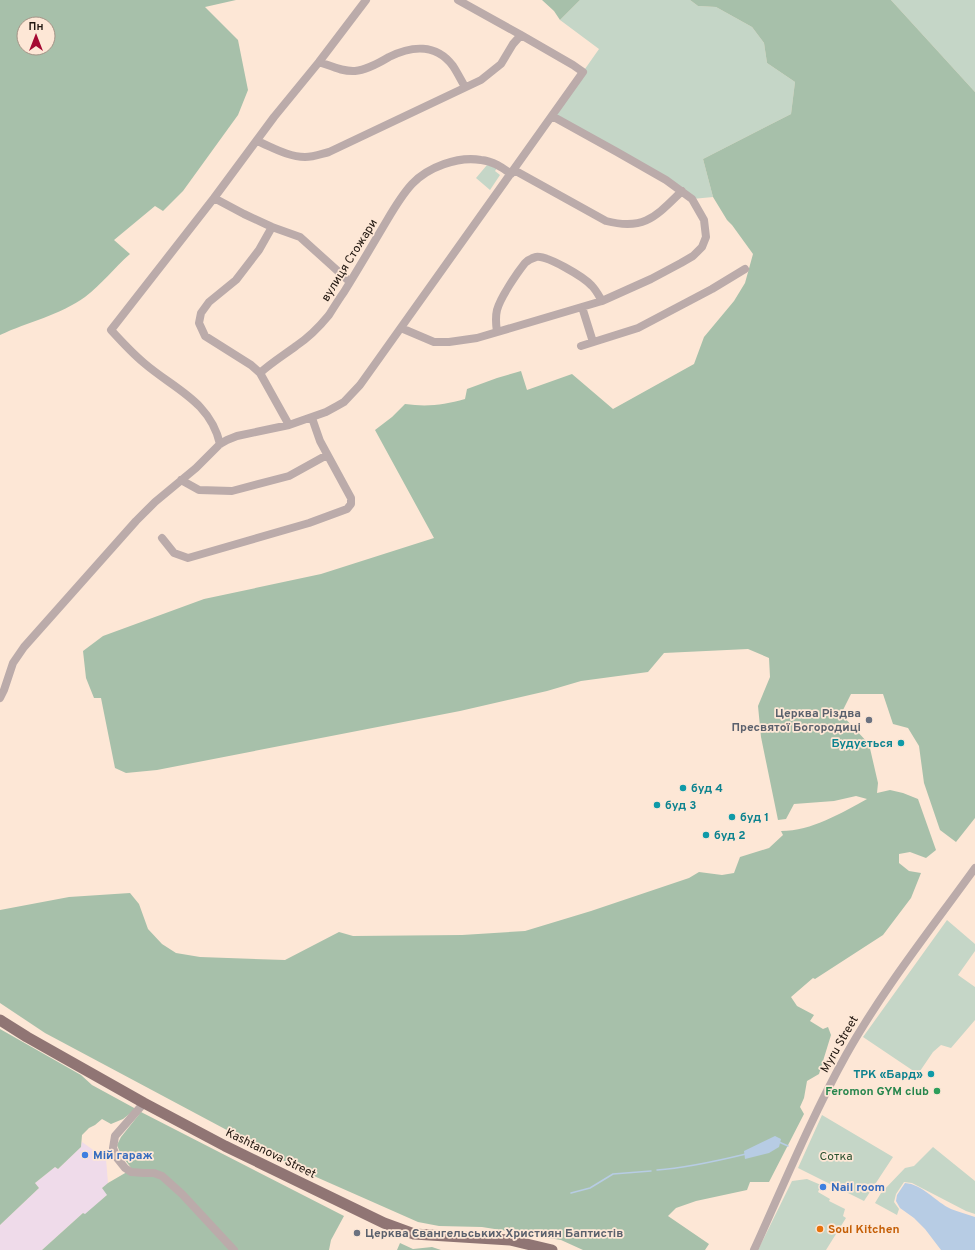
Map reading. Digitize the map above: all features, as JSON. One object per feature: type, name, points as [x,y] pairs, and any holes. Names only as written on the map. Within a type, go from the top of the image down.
[{"type":"main road","name":"Kashtanova Street","points":[[0,1020],[39,1044],[144,1103],[281,1173],[400,1230],[414,1234],[432,1236],[510,1240],[552,1250]]},
{"type":"street","points":[[220,444],[214,425],[203,409],[188,395],[144,363],[111,330],[258,141],[274,117],[319,62],[366,0]]},
{"type":"street","points":[[0,698],[13,663],[24,647],[136,521],[208,457],[220,444],[237,436],[289,425],[312,418],[338,406],[351,395],[360,385],[401,328],[583,72],[522,35],[458,0]]},
{"type":"street","points":[[258,141],[290,155],[304,157],[329,152],[481,80],[501,64],[513,44],[522,35]]},
{"type":"street","points":[[319,62],[339,69],[357,71],[407,49],[424,48],[438,53],[447,59],[453,66],[465,87]]},
{"type":"street","points":[[401,328],[434,342],[463,341],[497,332],[602,301],[651,279],[681,263],[693,256],[702,247],[706,238],[704,220],[692,200],[682,191],[666,180],[552,116]]},
{"type":"street","name":"вулиця Стожари","points":[[260,373],[314,331],[329,314],[350,282],[398,202],[413,184],[425,174],[448,163],[471,159],[491,162],[606,221],[616,224],[642,223],[653,218],[682,191]]},
{"type":"street","points":[[214,198],[272,227],[300,237],[350,282]]},
{"type":"street","points":[[272,227],[259,250],[236,280],[205,307],[201,313],[199,323],[205,336],[251,365],[260,373],[289,425]]},
{"type":"street","points":[[497,332],[495,322],[497,310],[511,285],[526,263],[537,257],[555,263],[582,277],[593,286],[602,301]]},
{"type":"street","points":[[581,346],[638,328],[712,289],[745,269]]},
{"type":"street","points":[[582,307],[593,342]]},
{"type":"street","points":[[162,538],[174,553],[188,558],[309,523],[347,509],[351,504],[350,498],[320,441],[312,418]]},
{"type":"street","points":[[181,480],[199,490],[232,491],[289,476],[327,455]]},
{"type":"street","name":"Myru Street","points":[[754,1250],[819,1106],[846,1054],[897,975],[975,868]]},
{"type":"street","points":[[144,1103],[115,1136],[113,1148],[117,1158],[125,1168],[131,1172],[154,1173],[162,1176],[182,1194],[234,1250]]},
{"type":"shaded area","points":[[82,1142],[106,1159],[108,1183],[102,1188],[108,1194],[85,1215],[83,1213],[42,1250],[0,1250],[0,1225],[39,1188],[35,1183],[55,1167],[58,1169],[81,1147]]},
{"type":"green space","points":[[0,0],[236,0],[205,7],[238,40],[248,90],[238,115],[183,191],[163,211],[155,206],[114,240],[130,254],[97,287],[85,297],[55,314],[0,335]]},
{"type":"green space","points":[[542,0],[580,0],[560,20],[554,11]]},
{"type":"green space","points":[[580,0],[690,0],[698,6],[716,7],[752,27],[764,43],[767,63],[795,82],[791,114],[703,159],[713,197],[692,199],[552,116],[599,49],[560,20]]},
{"type":"green space","points":[[690,0],[891,0],[975,92],[975,818],[956,842],[940,830],[924,783],[919,746],[908,728],[893,724],[883,694],[851,694],[841,714],[869,744],[878,783],[877,793],[890,790],[918,799],[936,850],[926,858],[910,852],[899,854],[899,863],[909,871],[921,873],[911,898],[883,935],[815,979],[813,978],[791,997],[797,1006],[814,1015],[810,1021],[823,1029],[828,1027],[831,1035],[819,1074],[807,1081],[804,1098],[800,1107],[804,1114],[769,1182],[750,1182],[747,1190],[696,1201],[676,1208],[668,1216],[709,1244],[705,1250],[583,1250],[561,1240],[482,1227],[439,1226],[418,1222],[298,1169],[45,1033],[0,1003],[0,910],[69,897],[130,893],[139,904],[148,929],[162,944],[176,953],[200,957],[285,960],[339,932],[353,936],[462,935],[525,931],[591,911],[689,878],[699,872],[722,875],[734,873],[740,857],[769,848],[783,835],[781,831],[815,825],[867,799],[856,796],[834,801],[794,804],[786,819],[778,820],[761,737],[758,706],[770,677],[769,658],[748,649],[664,653],[648,672],[581,681],[547,691],[460,711],[157,770],[126,773],[115,768],[101,698],[94,698],[86,678],[83,651],[103,636],[204,599],[321,574],[434,538],[375,430],[392,417],[405,404],[435,405],[465,399],[467,389],[521,371],[527,390],[572,374],[613,409],[694,364],[704,337],[734,301],[745,283],[753,254],[727,220],[713,197],[703,159],[791,114],[795,82],[767,63],[764,43],[752,27],[716,7],[698,6]]},
{"type":"green space","points":[[891,0],[975,0],[975,92]]},
{"type":"green space","points":[[487,165],[497,168],[495,171],[500,175],[490,190],[476,178]]},
{"type":"green space","points":[[947,920],[975,944],[975,951],[958,975],[975,987],[975,1020],[951,1048],[941,1045],[933,1052],[918,1074],[863,1037]]},
{"type":"green space","points":[[0,1029],[81,1075],[92,1085],[136,1109],[123,1119],[111,1124],[102,1119],[89,1128],[82,1135],[81,1147],[58,1169],[55,1167],[35,1183],[39,1188],[0,1225]]},
{"type":"green space","points":[[141,1112],[344,1216],[331,1240],[329,1250],[42,1250],[83,1213],[85,1214],[107,1195],[102,1188],[132,1169],[121,1155],[117,1145],[121,1137]]},
{"type":"green space","name":"Сотка","points":[[822,1115],[893,1157],[864,1201],[798,1168]]},
{"type":"green space","points":[[933,1147],[975,1181],[975,1214],[966,1211],[912,1183],[904,1182],[896,1194],[894,1202],[899,1209],[897,1215],[875,1203],[881,1193],[905,1168],[914,1166]]},
{"type":"green space","points":[[807,1179],[821,1185],[818,1192],[830,1199],[829,1201],[845,1209],[843,1216],[846,1218],[826,1250],[758,1250],[792,1181]]},
{"type":"green space","points":[[400,1243],[413,1249],[432,1247],[441,1250],[397,1250]]},
{"type":"water","points":[[775,1136],[781,1139],[779,1147],[769,1153],[745,1159],[744,1151]]},
{"type":"water","points":[[905,1183],[917,1186],[951,1209],[975,1217],[975,1250],[941,1250],[925,1229],[914,1218],[900,1208],[896,1201],[897,1195]]},
{"type":"waterway","points":[[779,1142],[788,1146]]},
{"type":"waterway","points":[[657,1170],[691,1166],[746,1154]]},
{"type":"waterway","points":[[571,1193],[590,1188],[613,1174],[651,1171]]},
{"type":"place","name":"Церква Різдва Пресвятої Богородиці","points":[[869,720]]},
{"type":"place","name":"Будується","points":[[901,743]]},
{"type":"place","name":"буд 4","points":[[683,788]]},
{"type":"place","name":"буд 3","points":[[657,805]]},
{"type":"place","name":"буд 1","points":[[732,817]]},
{"type":"place","name":"буд 2","points":[[706,835]]},
{"type":"place","name":"ТРК «Бард»","points":[[931,1074]]},
{"type":"place","name":"Feromon GYM club","points":[[937,1091]]},
{"type":"place","name":"Мій гараж","points":[[85,1155]]},
{"type":"place","name":"Nail room","points":[[823,1187]]},
{"type":"place","name":"Soul Kitchen","points":[[820,1229]]},
{"type":"place","name":"Церква Євангельських Християн Баптистів","points":[[357,1233]]}]
